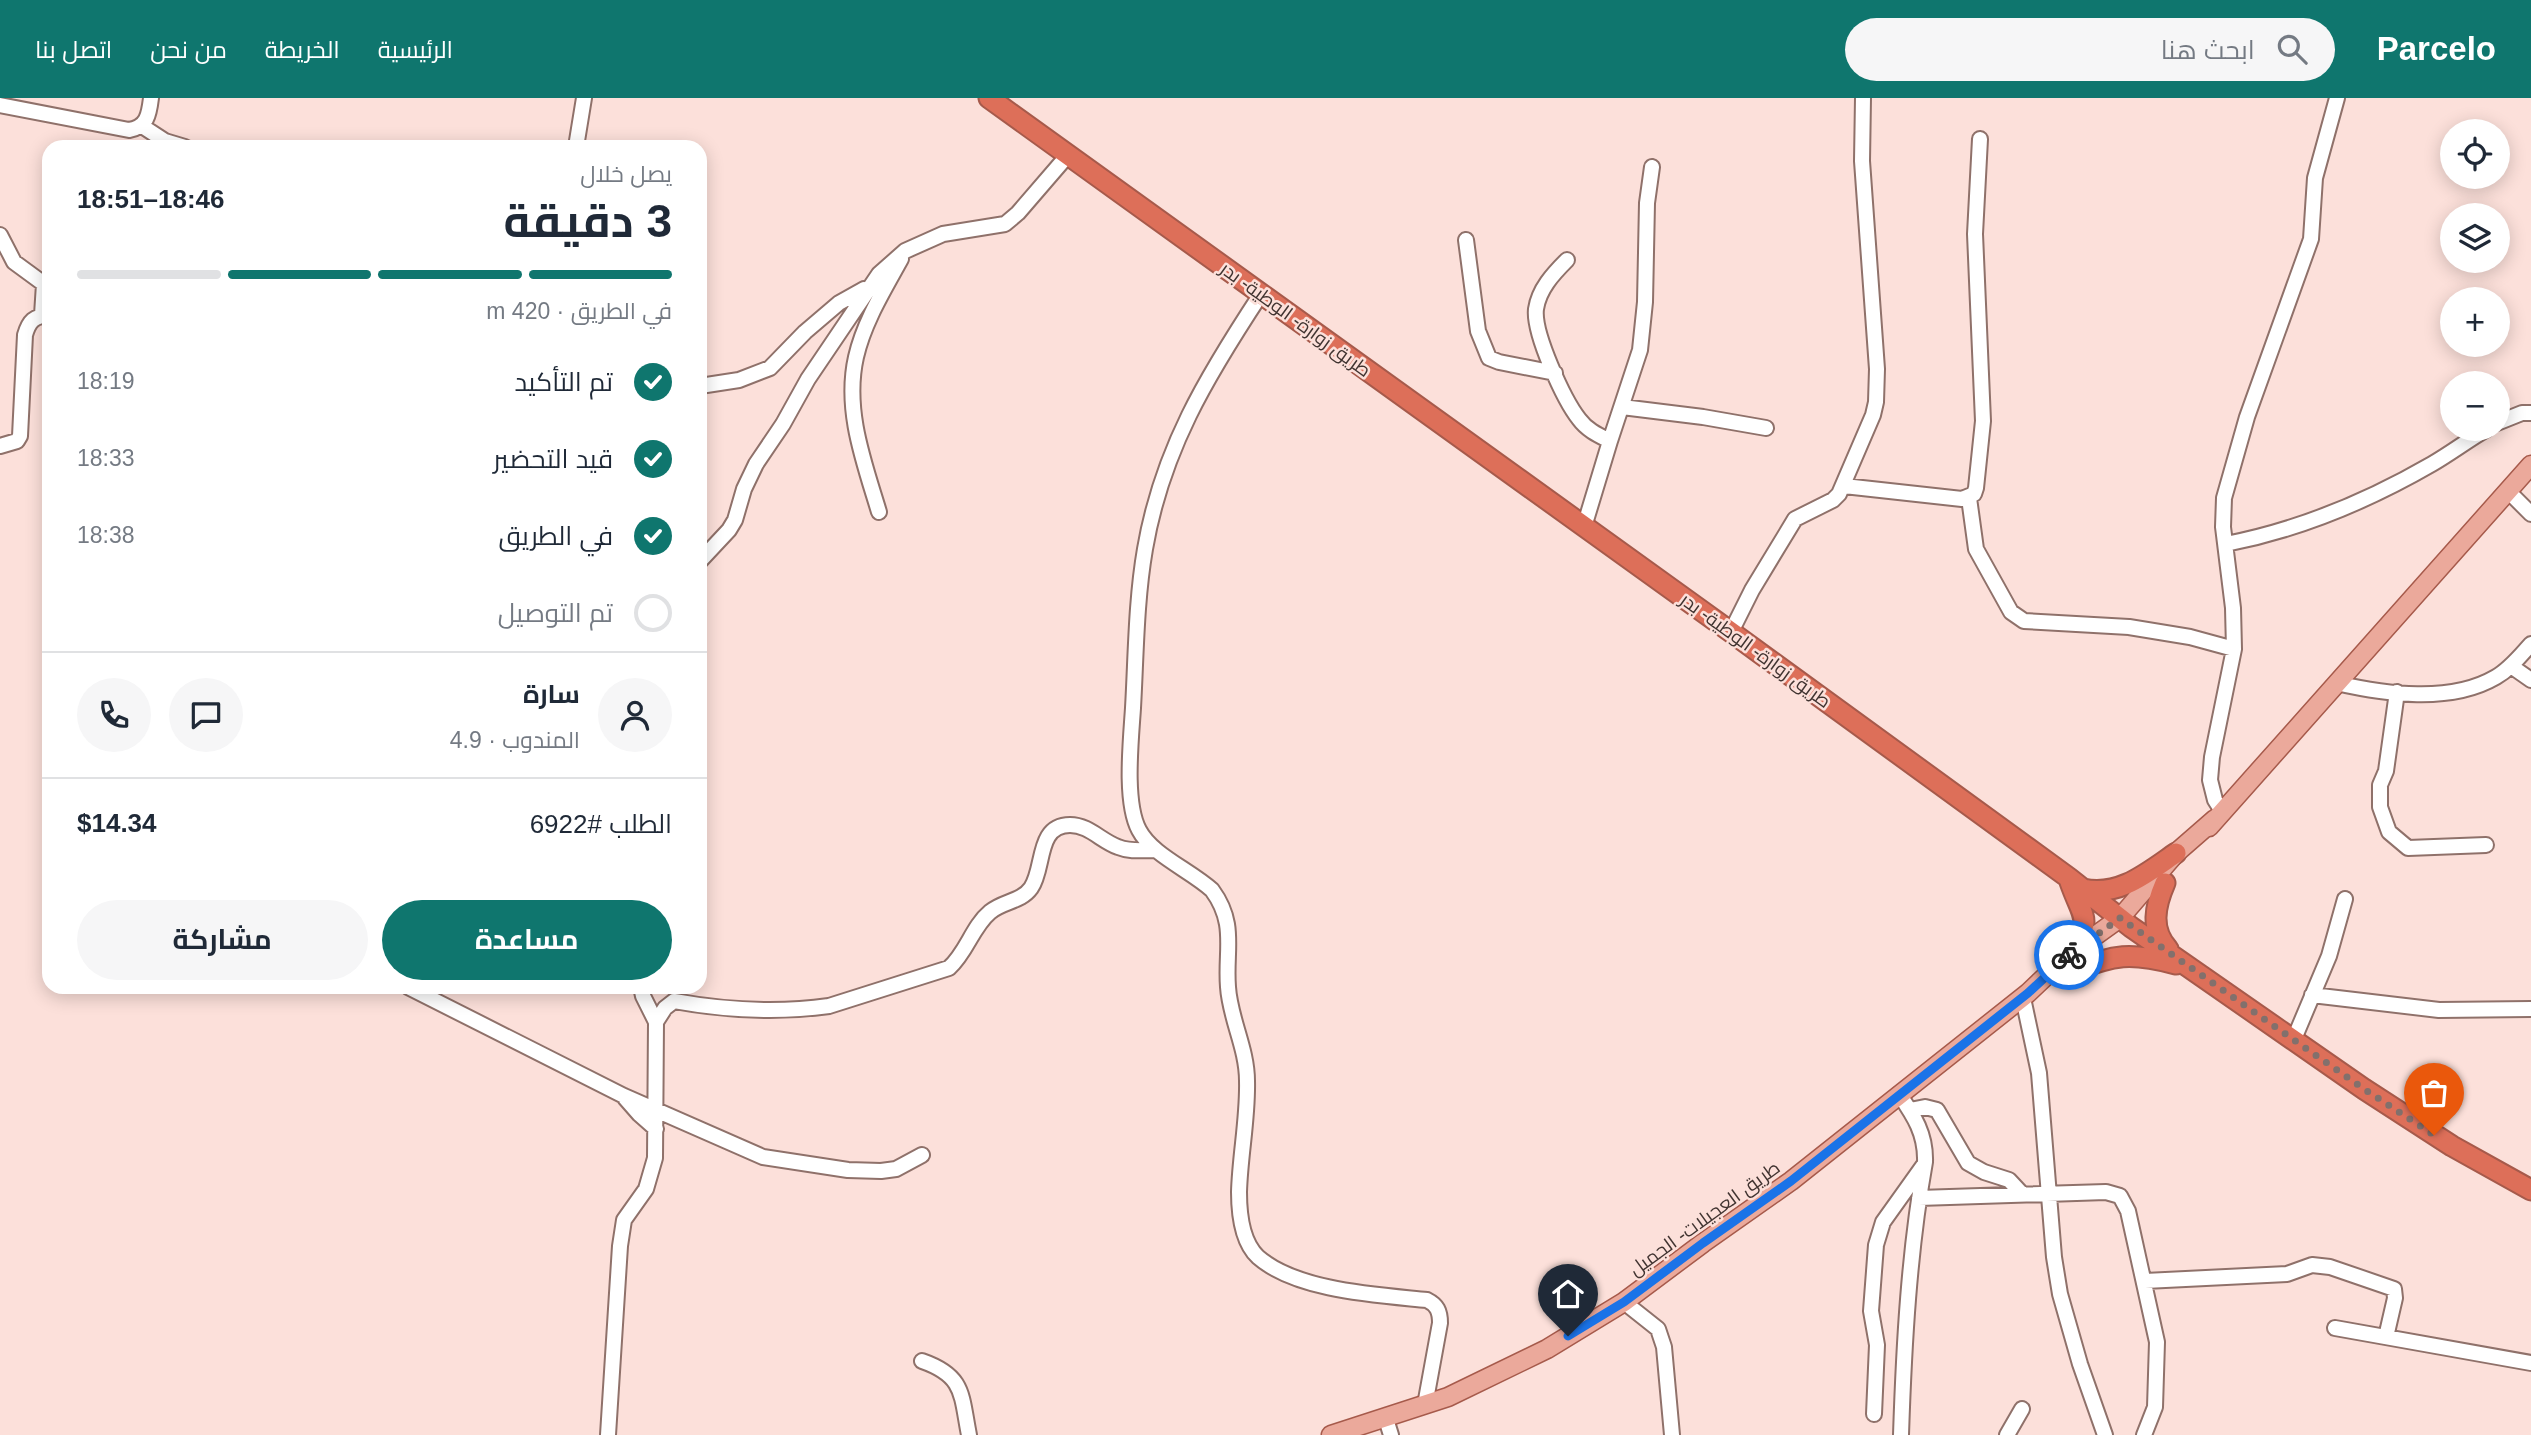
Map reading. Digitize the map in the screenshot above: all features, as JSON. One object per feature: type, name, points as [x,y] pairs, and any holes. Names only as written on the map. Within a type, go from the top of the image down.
[{"type":"highway","name":"طريق زوارة- الوطية- بدر","points":[[989,98],[1731,632],[2076,883],[2124,921],[2364,1089],[2479,1162],[2531,1190]]},
{"type":"highway","points":[[2064,965],[2081,936],[2085,920],[2076,883],[2109,890],[2127,885],[2176,853]]},
{"type":"highway","points":[[2165,883],[2157,904],[2156,927],[2162,942],[2182,962]]},
{"type":"highway","points":[[2064,965],[2125,955],[2182,962]]},
{"type":"main road","points":[[2124,921],[2165,883],[2219,815],[2531,465]]},
{"type":"main road","points":[[2124,921],[2176,853],[2219,815]]},
{"type":"main road","name":"طريق العجيلات- الجميل","points":[[1331,1435],[1388,1427],[1425,1405],[1448,1397],[1547,1349],[1624,1302],[1791,1181],[2064,965],[2124,921]]},
{"type":"street","points":[[0,105],[128,130],[142,126],[148,119],[151,98]]},
{"type":"street","points":[[577,140],[584,98]]},
{"type":"street","points":[[1731,632],[1752,590],[1796,519],[1833,500],[1844,486],[1869,427],[1876,402],[1862,160],[1863,98]]},
{"type":"street","points":[[2219,815],[2212,791],[2210,769],[2234,649],[2233,608],[2222,512],[2226,489],[2251,405],[2311,239],[2315,178],[2337,98]]},
{"type":"street","points":[[142,126],[159,140]]},
{"type":"street","points":[[1980,139],[1975,234],[1983,421],[1979,475],[1976,488],[1969,498],[1976,549],[2011,612],[2024,621],[2129,627],[2190,637],[2234,649]]},
{"type":"street","points":[[707,554],[729,530],[735,520],[750,474],[808,379],[879,274],[905,251],[943,234],[1005,224],[1018,214],[1068,155]]},
{"type":"street","points":[[1584,527],[1609,441],[1635,370],[1644,327],[1647,203],[1652,167]]},
{"type":"street","points":[[0,235],[14,262],[42,283]]},
{"type":"street","points":[[1466,240],[1478,331],[1489,358],[1555,373]]},
{"type":"street","points":[[880,512],[858,441],[852,382],[863,334],[905,251]]},
{"type":"street","points":[[1567,260],[1544,287],[1535,312],[1541,341],[1580,421],[1609,441]]},
{"type":"street","points":[[707,385],[739,380],[770,368],[805,332],[839,303],[869,286]]},
{"type":"street","points":[[1261,294],[1219,357],[1189,412],[1158,494],[1145,550],[1136,648],[1130,769],[1132,811],[1146,842],[1212,890],[1227,924],[1230,940],[1228,990],[1244,1046],[1247,1071],[1239,1192],[1242,1222],[1249,1245],[1273,1267],[1317,1284],[1337,1290],[1427,1300],[1432,1303],[1440,1312],[1440,1323],[1425,1405]]},
{"type":"street","points":[[0,446],[17,441],[20,436],[25,335],[28,324],[34,318],[42,316]]},
{"type":"street","points":[[1622,407],[1703,416],[1766,428]]},
{"type":"street","points":[[2510,418],[2531,413]]},
{"type":"street","points":[[2225,544],[2284,530],[2326,515],[2418,472],[2468,441]]},
{"type":"street","points":[[1844,486],[1969,498]]},
{"type":"street","points":[[2508,491],[2531,514]]},
{"type":"street","points":[[2336,683],[2364,690],[2397,692],[2432,693],[2468,688],[2495,678],[2511,666],[2531,644]]},
{"type":"street","points":[[2511,666],[2531,680]]},
{"type":"street","points":[[2397,692],[2386,771],[2380,785],[2380,807],[2389,832],[2408,848],[2486,845]]},
{"type":"street","points":[[648,994],[674,1002],[728,1008],[829,1006],[949,968],[957,961],[981,921],[989,913],[1004,904],[1016,901],[1032,887],[1049,833],[1063,825],[1079,825],[1123,849],[1155,850]]},
{"type":"street","points":[[2294,1039],[2329,956],[2345,899]]},
{"type":"street","points":[[422,994],[624,1096],[754,1154],[782,1162],[881,1171],[895,1169],[922,1155]]},
{"type":"street","points":[[608,1435],[622,1230],[624,1220],[650,1181],[655,1158],[656,1022],[643,994]]},
{"type":"street","points":[[2312,995],[2440,1010],[2531,1009]]},
{"type":"street","points":[[2025,996],[2039,1073],[2060,1294],[2076,1352],[2105,1435]]},
{"type":"street","points":[[656,1022],[665,1008],[674,1002]]},
{"type":"street","points":[[1899,1094],[1924,1138],[1925,1161],[1904,1341],[1901,1435]]},
{"type":"street","points":[[624,1096],[656,1129]]},
{"type":"street","points":[[1910,1110],[1925,1107],[1937,1110],[1968,1163],[1984,1172],[2009,1180],[2023,1195]]},
{"type":"street","points":[[1874,1414],[1877,1345],[1871,1311],[1876,1245],[1883,1222],[1925,1161]]},
{"type":"street","points":[[1919,1198],[2106,1192],[2120,1195],[2128,1211],[2157,1342],[2155,1408],[2144,1435]]},
{"type":"street","points":[[2145,1281],[2287,1274],[2312,1265],[2330,1267],[2394,1289],[2395,1298],[2386,1337]]},
{"type":"street","points":[[1624,1302],[1657,1329],[1664,1347],[1672,1435]]},
{"type":"street","points":[[2335,1328],[2531,1363]]},
{"type":"street","points":[[1877,1345],[1904,1341]]},
{"type":"street","points":[[922,1360],[938,1366],[951,1376],[959,1387],[970,1435]]},
{"type":"street","points":[[2007,1435],[2022,1409]]},
{"type":"way so far","points":[[2069,955],[2120,918],[2434,1135]]},
{"type":"route","points":[[1568,1336],[1624,1302],[1791,1181],[2028,993],[2069,955]]}]
